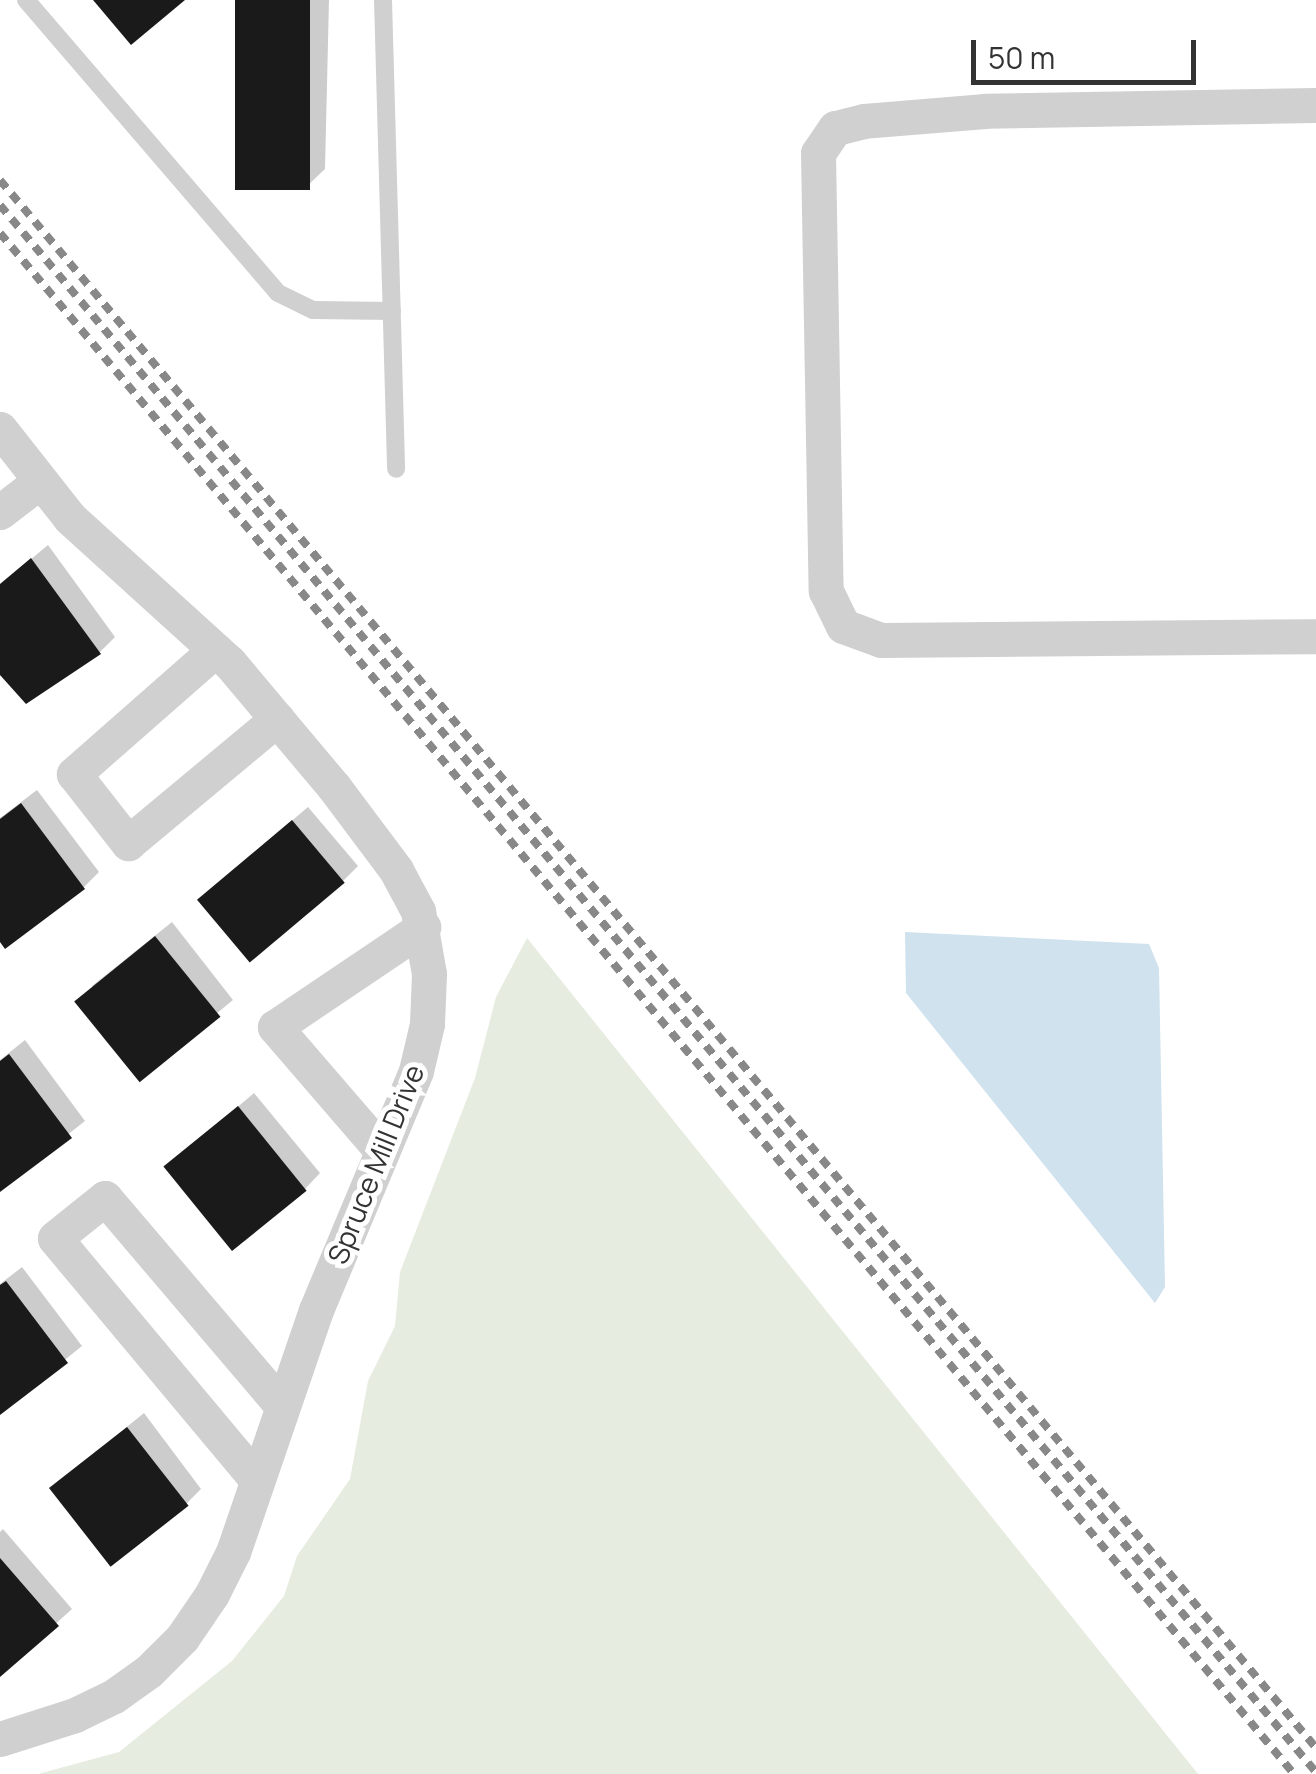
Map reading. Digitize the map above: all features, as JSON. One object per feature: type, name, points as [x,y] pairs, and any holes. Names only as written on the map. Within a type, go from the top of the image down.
[{"type":"street","points":[[1316,105],[985,111],[864,120],[835,128],[818,153],[826,591],[843,626],[882,640],[1316,636]]},
{"type":"street","name":"Spruce Mill Drive","points":[[0,429],[70,518],[215,650],[277,719],[396,870],[423,928],[429,974],[427,1024],[416,1071],[281,1405],[234,1552],[182,1638],[114,1696],[76,1715],[0,1739]]},
{"type":"street","points":[[0,512],[39,482]]},
{"type":"street","points":[[215,650],[74,774],[128,842],[277,719]]},
{"type":"street","points":[[382,1151],[274,1027],[423,928]]},
{"type":"street","points":[[257,1480],[55,1238],[105,1198],[281,1405]]},
{"type":"lane","points":[[26,0],[278,293],[313,310],[392,312]]},
{"type":"lane","points":[[383,0],[396,469]]},
{"type":"shaded area","points":[[527,938],[1198,1774],[38,1774],[119,1752],[232,1661],[284,1596],[297,1556],[350,1479],[368,1381],[395,1326],[400,1272],[475,1078],[496,997]]},
{"type":"water","points":[[905,932],[1149,944],[1159,968],[1165,1287],[1155,1303],[906,993]]},
{"type":"building","points":[[93,0],[185,0],[131,45]]},
{"type":"building","points":[[235,0],[310,0],[310,190],[235,190]]},
{"type":"building","points":[[31,558],[101,654],[26,704],[0,675],[0,584]]},
{"type":"building","points":[[21,803],[85,889],[5,949],[0,942],[0,819]]},
{"type":"building","points":[[292,820],[345,883],[250,963],[197,900]]},
{"type":"building","points":[[155,936],[220,1017],[140,1082],[74,1001]]},
{"type":"building","points":[[9,1054],[72,1138],[0,1192],[0,1061]]},
{"type":"building","points":[[238,1106],[307,1191],[232,1251],[163,1166]]},
{"type":"building","points":[[6,1281],[68,1363],[0,1415],[0,1285]]},
{"type":"building","points":[[127,1427],[189,1506],[111,1567],[49,1488]]},
{"type":"building","points":[[0,1558],[59,1626],[0,1677]]},
{"type":"railway","points":[[0,180],[1316,1748]]},
{"type":"railway","points":[[0,205],[1316,1772]]},
{"type":"railway","points":[[0,233],[1294,1774]]}]
